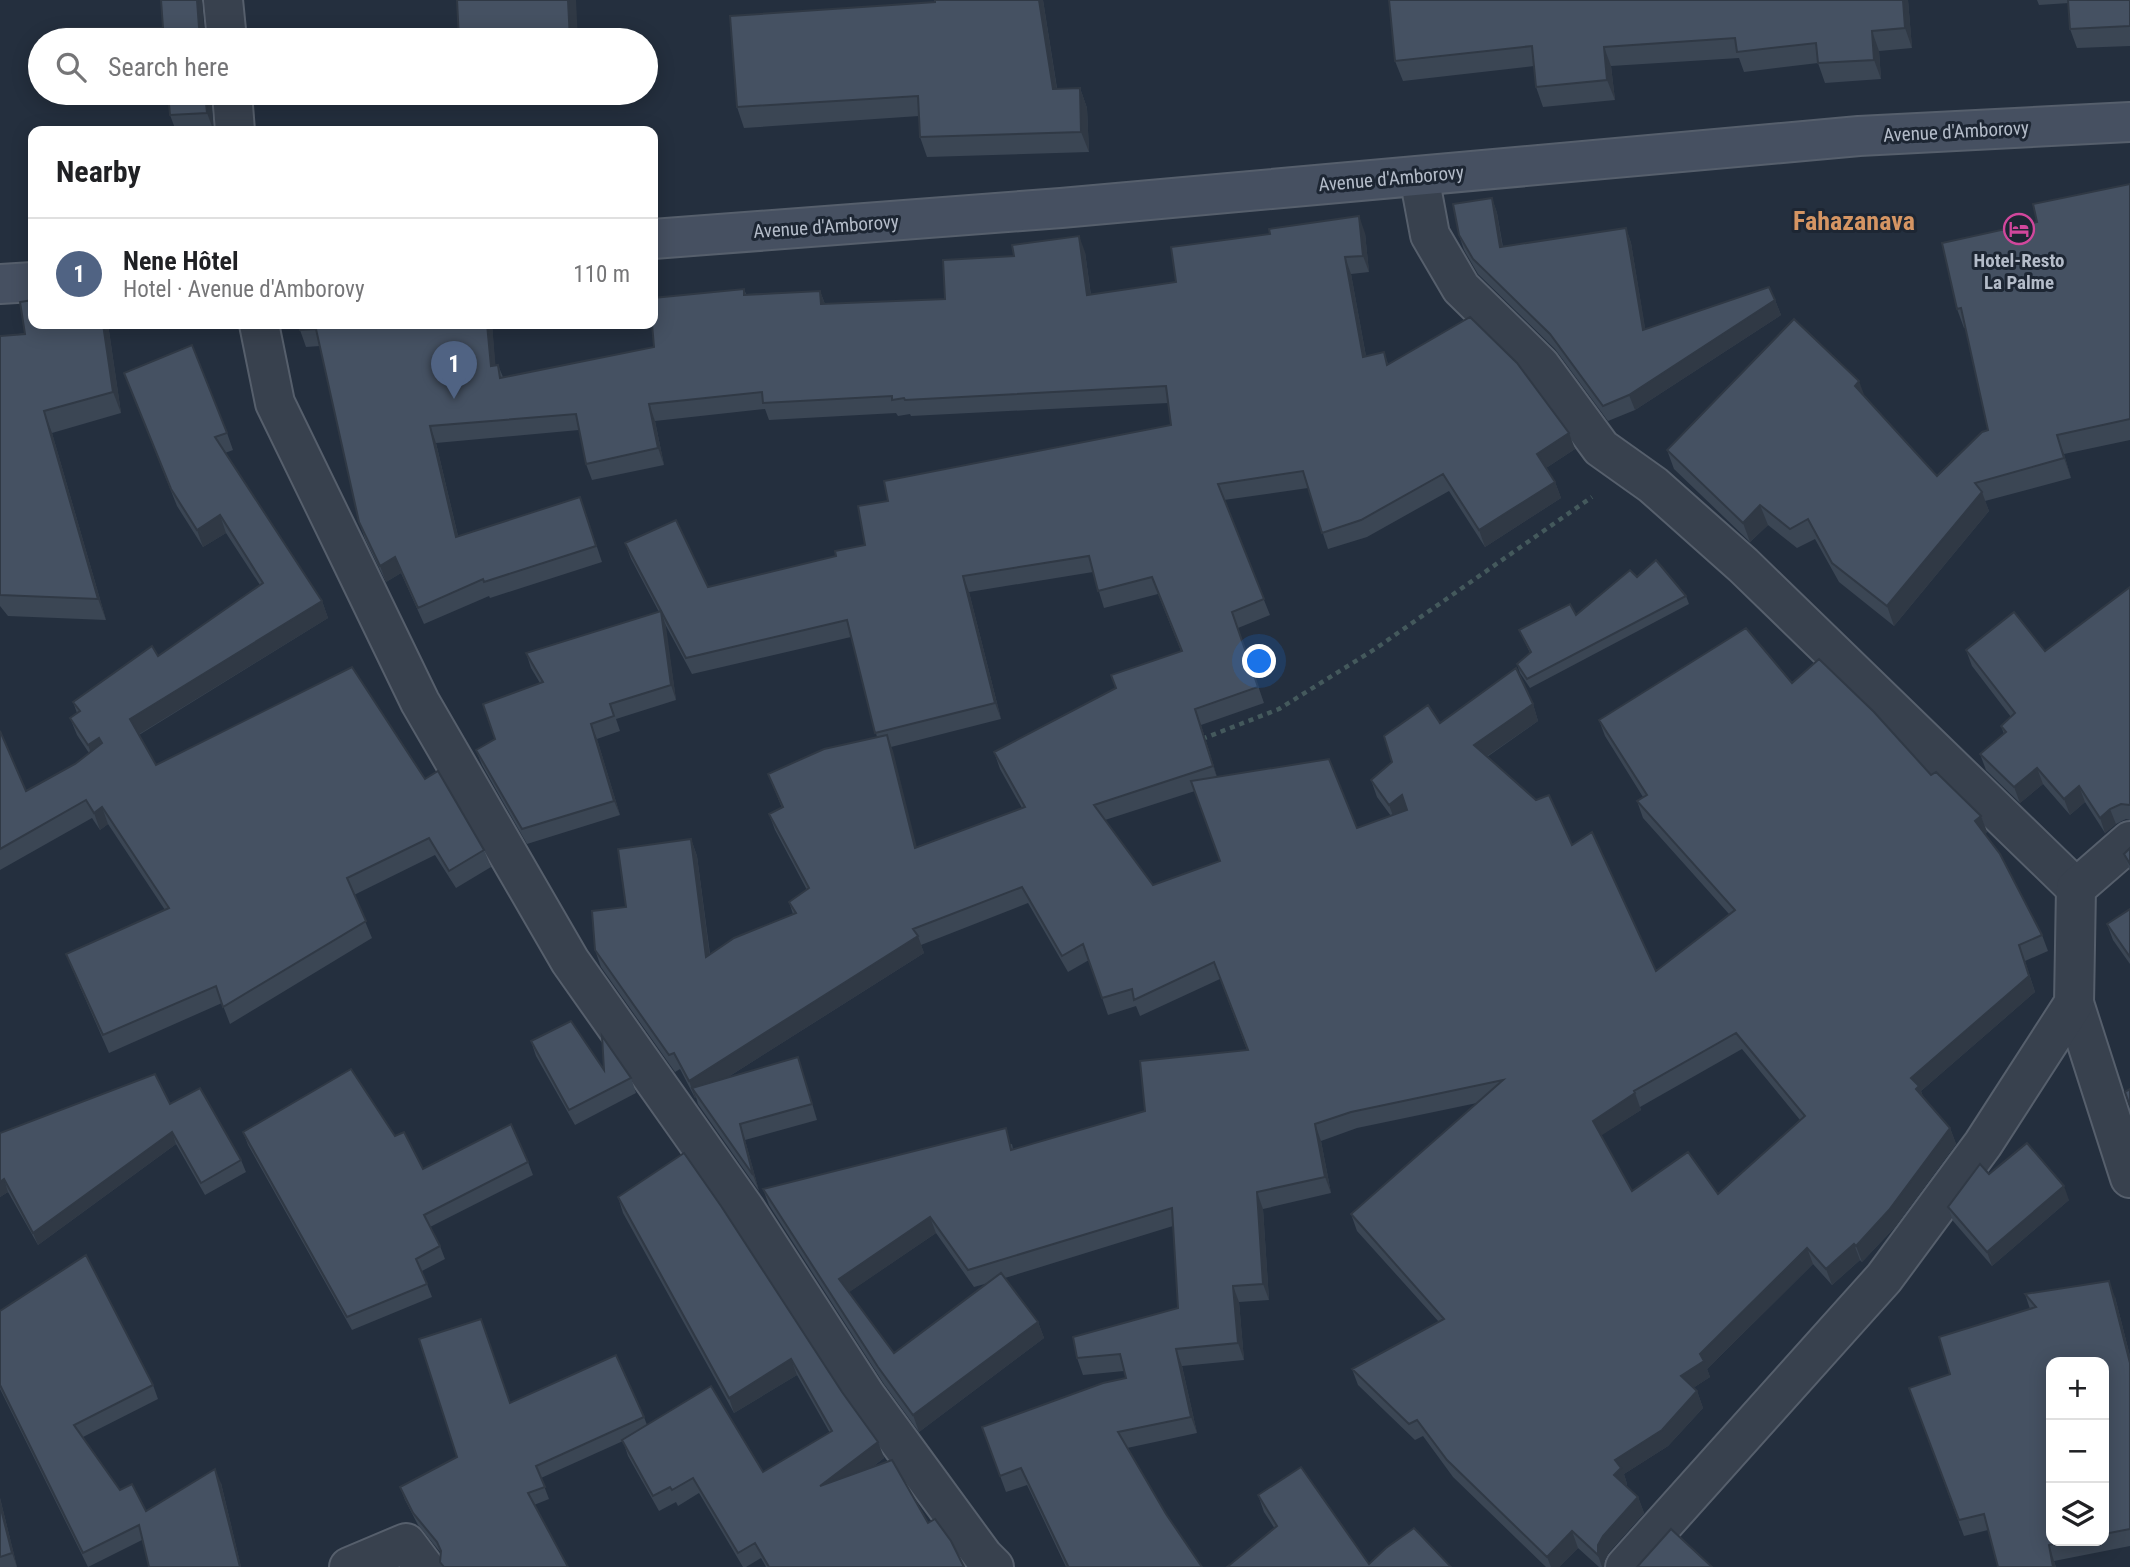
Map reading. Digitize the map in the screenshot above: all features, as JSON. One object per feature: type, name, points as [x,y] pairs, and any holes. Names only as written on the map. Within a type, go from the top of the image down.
[{"type":"main road","name":"Avenue d'Amborovy","points":[[658,239],[1061,208],[1858,136],[2130,122]]},
{"type":"main road","points":[[0,284],[28,282]]},
{"type":"street","points":[[223,0],[226,28]]},
{"type":"street","points":[[233,105],[235,126]]},
{"type":"street","points":[[1419,176],[1430,235],[1461,288],[1540,365],[1601,448],[1635,471],[1743,565],[2076,888],[2074,1003],[2130,1178]]},
{"type":"street","points":[[260,329],[275,403],[420,702],[570,961],[745,1209],[866,1396],[983,1556],[994,1567]]},
{"type":"street","points":[[2076,888],[2130,841]]},
{"type":"street","points":[[1625,1567],[1884,1278],[1983,1144],[2074,1003]]},
{"type":"street","points":[[349,1567],[406,1543],[424,1567]]},
{"type":"path","points":[[1197,741],[1279,709],[1375,649],[1569,512],[1635,471]]},
{"type":"building","points":[[161,0],[197,0],[199,28],[163,28]]},
{"type":"building","points":[[457,0],[568,0],[569,28],[458,28]]},
{"type":"building","points":[[935,0],[1039,0],[1053,89],[1080,88],[1081,132],[920,137],[918,96],[737,107],[730,16]]},
{"type":"building","points":[[1389,0],[1903,0],[1905,28],[1872,31],[1874,60],[1818,63],[1816,43],[1737,52],[1735,38],[1604,47],[1607,80],[1536,87],[1532,46],[1395,61]]},
{"type":"building","points":[[2068,0],[2130,0],[2130,26],[2070,29]]},
{"type":"building","points":[[169,105],[206,105],[207,113],[170,115]]},
{"type":"building","points":[[2130,184],[2130,419],[2057,435],[2064,458],[1975,483],[1982,492],[1887,606],[1832,563],[1808,519],[1790,529],[1760,505],[1743,523],[1667,450],[1794,319],[1859,381],[1855,386],[1937,476],[1982,432],[1988,430],[1961,308],[1957,309],[1942,243],[2037,222],[2033,204]]},
{"type":"building","points":[[1492,198],[1500,247],[1626,228],[1643,330],[1769,287],[1775,300],[1629,395],[1603,406],[1550,334],[1473,259],[1459,235],[1453,204]]},
{"type":"building","points":[[1359,216],[1363,256],[1345,257],[1363,357],[1384,352],[1387,365],[1470,317],[1517,363],[1569,433],[1537,454],[1555,482],[1479,530],[1443,474],[1361,520],[1322,533],[1303,471],[1218,484],[1264,599],[1232,612],[1258,687],[1195,709],[1213,766],[1094,805],[1153,885],[1220,861],[1191,781],[1329,759],[1357,828],[1407,810],[1402,795],[1389,805],[1371,780],[1392,762],[1384,736],[1428,705],[1440,723],[1516,668],[1533,704],[1474,745],[1536,800],[1549,795],[1572,845],[1592,832],[1656,971],[1735,910],[1637,801],[1647,795],[1599,720],[1746,628],[1792,683],[1819,659],[1874,712],[1931,775],[1936,772],[1981,816],[1975,821],[2000,854],[2042,935],[2019,945],[2029,976],[1911,1078],[1919,1086],[1916,1089],[1950,1128],[1889,1210],[1856,1246],[1854,1244],[1826,1269],[1807,1248],[1700,1354],[1704,1361],[1681,1376],[1697,1391],[1662,1430],[1615,1460],[1621,1468],[1614,1475],[1638,1497],[1603,1536],[1598,1545],[1598,1555],[1572,1531],[1547,1557],[1447,1460],[1417,1420],[1409,1424],[1352,1369],[1444,1319],[1351,1214],[1503,1080],[1351,1112],[1315,1124],[1325,1177],[1257,1192],[1263,1284],[1233,1286],[1238,1343],[1176,1349],[1191,1417],[1118,1432],[1166,1514],[1202,1567],[1067,1567],[1021,1468],[1000,1476],[982,1427],[1103,1383],[1126,1378],[1120,1354],[1077,1358],[1073,1337],[1178,1308],[1172,1208],[968,1270],[930,1217],[839,1279],[894,1353],[1001,1273],[1038,1322],[913,1415],[878,1367],[763,1189],[1006,1128],[1011,1150],[1145,1111],[1140,1061],[1248,1050],[1214,962],[1134,1000],[1132,989],[1102,998],[1083,944],[1062,956],[1022,887],[913,929],[918,936],[689,1081],[674,1053],[669,1055],[595,950],[592,911],[626,907],[618,849],[691,839],[706,957],[734,938],[796,913],[789,902],[809,888],[769,814],[783,807],[768,774],[824,749],[887,735],[915,848],[1025,807],[994,752],[1116,688],[1111,675],[1182,651],[1152,577],[1098,591],[1089,556],[963,576],[995,703],[875,733],[847,620],[686,658],[625,543],[676,520],[708,587],[836,556],[835,551],[865,545],[858,506],[888,501],[884,481],[1171,425],[1166,386],[905,400],[892,400],[892,396],[763,403],[762,392],[649,404],[658,448],[586,464],[576,414],[430,426],[456,537],[580,497],[596,546],[484,582],[483,579],[418,608],[395,557],[380,566],[359,522],[316,329],[487,329],[491,366],[498,365],[500,378],[654,347],[652,329],[658,329],[658,298],[744,289],[744,295],[820,291],[821,304],[945,299],[943,260],[1014,256],[1012,245],[1079,236],[1087,295],[1176,282],[1171,247],[1270,234],[1269,229]],"holes":[[[1736,1033],[1805,1116],[1718,1194],[1688,1152],[1632,1191],[1593,1121],[1635,1093],[1634,1091]]]},
{"type":"building","points":[[28,301],[28,329],[104,329],[113,392],[44,411],[98,599],[0,595],[0,336],[25,334],[20,302]]},
{"type":"building","points":[[192,345],[227,433],[215,437],[322,601],[130,719],[156,765],[352,667],[425,779],[438,771],[484,850],[449,871],[429,838],[347,878],[366,921],[223,1007],[216,986],[103,1035],[66,954],[169,908],[102,807],[94,813],[86,800],[0,849],[0,731],[26,791],[75,764],[102,743],[99,738],[88,745],[70,718],[80,711],[73,702],[152,646],[158,656],[263,583],[220,515],[197,530],[171,489],[124,373]]},
{"type":"building","points":[[1656,560],[1686,596],[1527,679],[1517,664],[1531,652],[1519,630],[1570,604],[1576,615],[1630,570],[1637,577]]},
{"type":"building","points":[[2130,587],[2130,805],[2121,804],[2100,818],[2079,786],[2064,799],[2037,768],[2014,787],[1980,754],[2006,732],[2001,726],[2015,713],[1966,650],[2014,612],[2045,651]]},
{"type":"building","points":[[661,611],[671,685],[610,704],[614,716],[591,724],[614,801],[522,829],[476,750],[495,739],[483,704],[543,682],[526,653]]},
{"type":"building","points":[[2130,848],[2130,864],[2124,854]]},
{"type":"building","points":[[2130,909],[2130,957],[2107,924]]},
{"type":"building","points":[[571,1021],[604,1070],[602,1036],[631,1078],[569,1110],[531,1041]]},
{"type":"building","points":[[798,1057],[812,1104],[740,1124],[753,1175],[692,1088]]},
{"type":"building","points":[[351,1069],[395,1136],[404,1132],[423,1169],[511,1124],[528,1162],[424,1215],[440,1246],[416,1259],[427,1284],[347,1317],[243,1132]]},
{"type":"building","points":[[155,1074],[170,1104],[200,1088],[241,1160],[201,1183],[172,1132],[33,1233],[4,1179],[0,1182],[0,1133]]},
{"type":"building","points":[[2130,1089],[2130,1106],[2125,1092]]},
{"type":"building","points":[[2027,1143],[2064,1186],[1987,1252],[1948,1207],[1980,1164],[1989,1174]]},
{"type":"building","points":[[684,1153],[878,1442],[820,1486],[892,1460],[928,1523],[935,1519],[951,1541],[964,1567],[769,1567],[755,1543],[738,1553],[693,1478],[672,1490],[670,1487],[653,1496],[622,1440],[711,1386],[763,1472],[832,1431],[791,1359],[729,1398],[618,1197]]},
{"type":"building","points":[[86,1255],[153,1385],[74,1425],[120,1490],[132,1484],[146,1511],[215,1469],[240,1567],[149,1567],[139,1525],[83,1553],[0,1385],[0,1311]]},
{"type":"building","points":[[2109,1281],[2130,1363],[2130,1529],[2109,1533],[2109,1357],[2046,1357],[2046,1546],[2049,1546],[2053,1567],[1998,1567],[1984,1514],[1959,1520],[1909,1388],[1950,1374],[1939,1337],[2036,1307],[2025,1294]]},
{"type":"building","points":[[481,1319],[510,1403],[616,1355],[644,1417],[536,1466],[545,1487],[528,1493],[568,1567],[444,1567],[440,1562],[441,1551],[437,1542],[413,1513],[400,1487],[457,1457],[419,1339]]},
{"type":"building","points":[[1301,1467],[1369,1564],[1414,1528],[1451,1567],[1227,1567],[1277,1526],[1258,1495]]},
{"type":"building","points":[[0,1505],[12,1553],[0,1557]]},
{"type":"building","points":[[1671,1529],[1712,1567],[1637,1567]]},
{"type":"place","name":"Hotel-Resto La Palme","points":[[2019,229]]},
{"type":"place","name":"Nene Hôtel","points":[[454,399]]},
{"type":"district","name":"Fahazanava","points":[[1854,221]]}]
